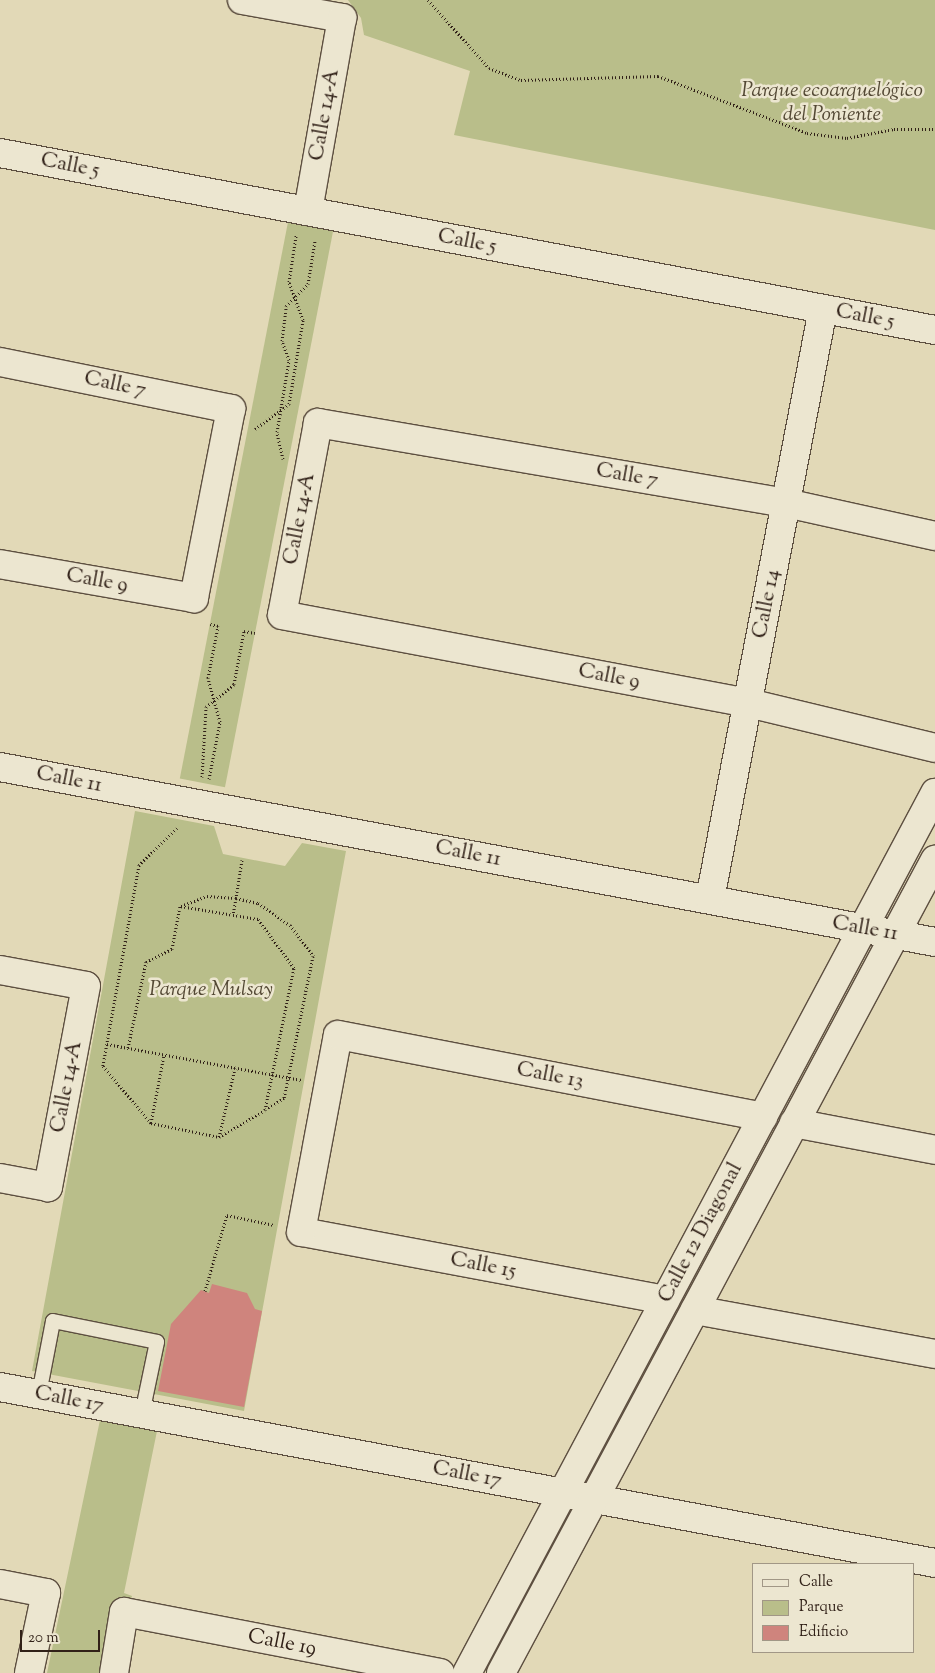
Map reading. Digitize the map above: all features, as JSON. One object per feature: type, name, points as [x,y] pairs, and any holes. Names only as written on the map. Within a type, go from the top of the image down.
[{"type":"street","name":"Calle 14-A","points":[[242,0],[342,18],[307,226]]},
{"type":"street","name":"Calle 5","points":[[0,153],[307,226],[823,309],[935,330]]},
{"type":"street","name":"Calle 14","points":[[710,899],[823,309]]},
{"type":"street","name":"Calle 7","points":[[0,362],[231,409],[194,598]]},
{"type":"street","name":"Calle 14-A","points":[[282,616],[318,423]]},
{"type":"street","name":"Calle 7","points":[[318,423],[786,504],[935,536]]},
{"type":"street","name":"Calle 9","points":[[0,564],[194,598]]},
{"type":"street","name":"Calle 9","points":[[282,616],[748,703],[935,748]]},
{"type":"street","name":"Calle 11","points":[[0,767],[710,899],[862,930],[935,942]]},
{"type":"street","name":"Calle 12 Diagonal","points":[[467,1673],[935,793]]},
{"type":"street","name":"Calle 12 Diagonal","points":[[501,1673],[935,860]]},
{"type":"street","name":"Calle 14-A","points":[[0,970],[86,986],[48,1187],[0,1178]]},
{"type":"street","name":"Calle 13","points":[[290,1229],[338,1035],[763,1117]]},
{"type":"street","points":[[794,1123],[935,1150]]},
{"type":"street","name":"Calle 15","points":[[290,1229],[665,1300]]},
{"type":"street","points":[[695,1310],[935,1354]]},
{"type":"street","name":"Calle 17","points":[[0,1387],[935,1563]]},
{"type":"street","points":[[0,1584],[46,1593],[29,1673]]},
{"type":"street","name":"Calle 19","points":[[114,1673],[124,1612],[440,1673]]},
{"type":"lane","points":[[39,1394],[53,1321],[157,1342],[142,1414]]},
{"type":"path","points":[[428,0],[489,68],[521,80],[658,76],[807,133],[847,138],[894,129],[935,129]]},
{"type":"path","name":"Calle 14-A","points":[[252,432],[289,404],[303,320],[290,282],[307,226]]},
{"type":"path","name":"Calle 14-A","points":[[284,464],[277,432],[289,360],[282,341],[286,306],[308,284],[307,226]]},
{"type":"path","points":[[209,783],[220,722],[208,678],[218,626],[210,624]]},
{"type":"path","points":[[201,781],[206,707],[234,684],[244,631],[255,633]]},
{"type":"path","points":[[180,824],[139,865],[103,1066],[151,1123],[220,1137],[284,1098],[314,956],[290,925],[258,903],[236,898],[207,896],[180,906]]},
{"type":"path","points":[[233,915],[242,860]]},
{"type":"path","points":[[128,1048],[146,962],[172,949],[180,906]]},
{"type":"path","points":[[180,906],[258,919],[294,968],[265,1110]]},
{"type":"path","points":[[98,1042],[306,1081]]},
{"type":"path","points":[[151,1123],[164,1055]]},
{"type":"path","points":[[220,1137],[235,1068]]},
{"type":"path","points":[[205,1291],[227,1215],[290,1229]]},
{"type":"green space","name":"Parque ecoarquelógico del Poniente","points":[[348,0],[935,0],[935,230],[454,135],[470,71],[364,35],[361,18]]},
{"type":"green space","points":[[288,222],[333,231],[225,787],[180,779]]},
{"type":"green space","name":"Parque Mulsay","points":[[135,811],[214,826],[223,854],[285,866],[302,843],[346,851],[244,1411],[32,1371]]},
{"type":"green space","points":[[100,1420],[157,1431],[124,1593],[132,1596],[112,1673],[47,1673]]},
{"type":"building","points":[[212,1284],[247,1293],[255,1309],[262,1311],[244,1407],[158,1391],[171,1324],[201,1290],[209,1293]]}]
